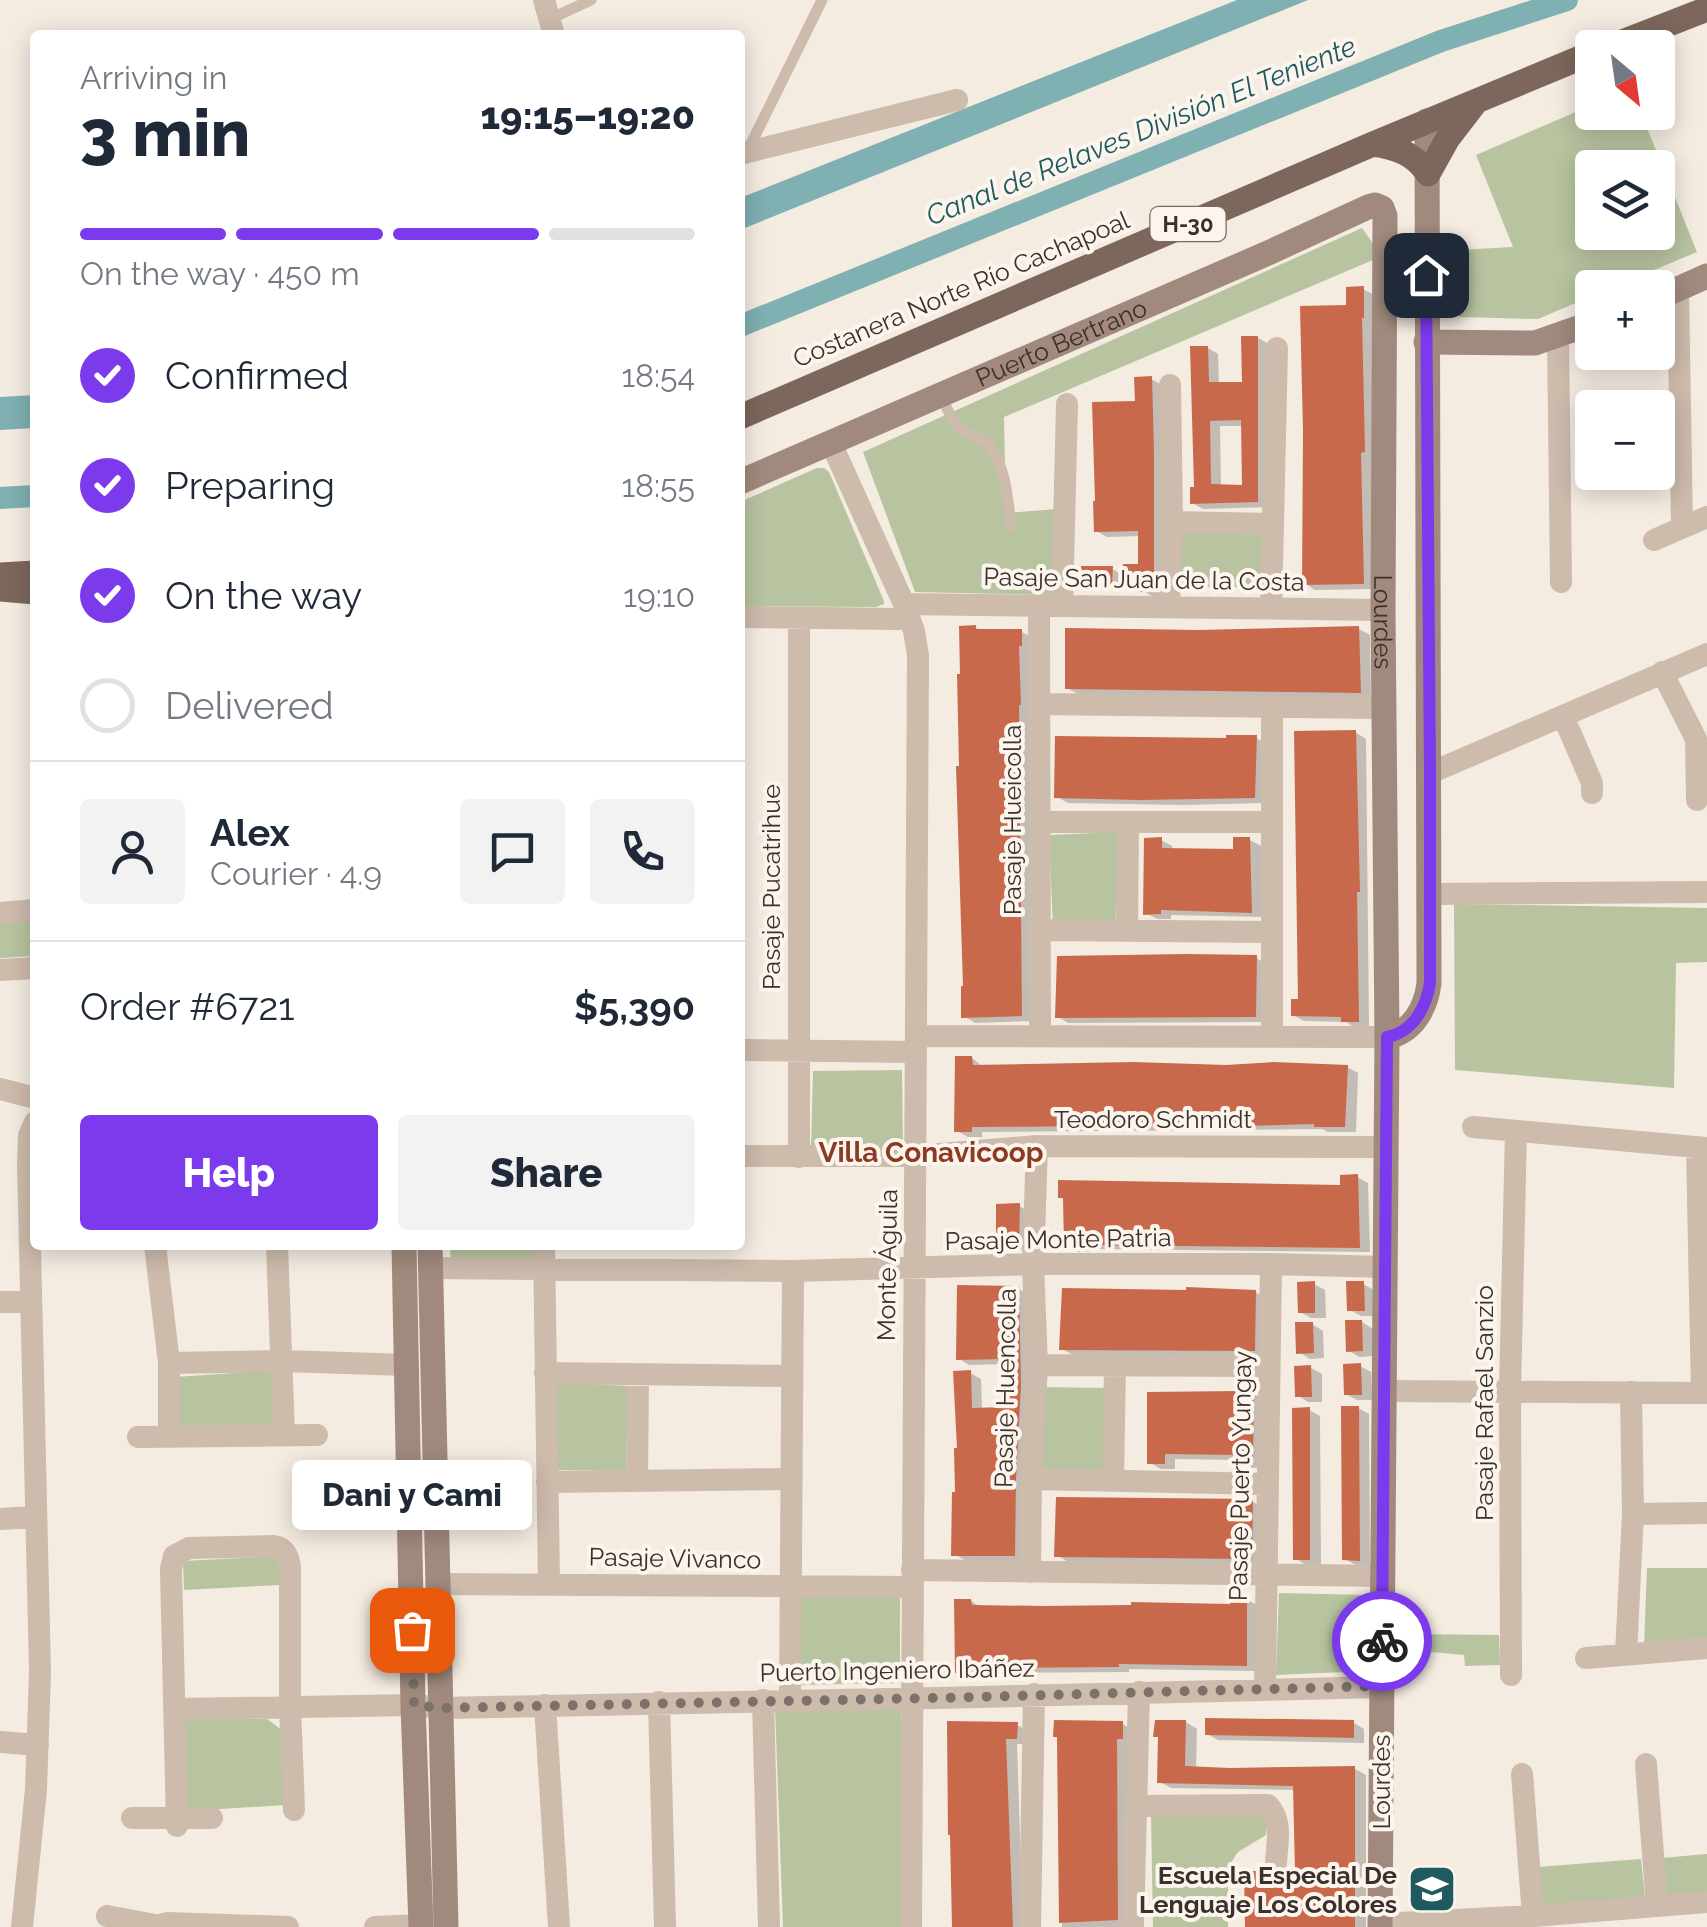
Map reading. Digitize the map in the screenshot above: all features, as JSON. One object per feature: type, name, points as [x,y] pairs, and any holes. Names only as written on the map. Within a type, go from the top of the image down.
[{"type":"main road","points":[[1654,30],[1707,10]]},
{"type":"main road","name":"Costanera Norte Río Cachapoal","points":[[745,415],[1575,60]]},
{"type":"main road","points":[[1373,144],[1403,151],[1428,174],[1448,138],[1478,100]]},
{"type":"main road","points":[[0,575],[30,573]]},
{"type":"main road","points":[[0,589],[30,592]]},
{"type":"street","points":[[745,153],[957,100]]},
{"type":"street","name":"Lourdes","points":[[1387,1037],[1399,1035],[1409,1027],[1427,998],[1430,983],[1427,121]]},
{"type":"street","name":"Puerto Bertrano","points":[[745,480],[1368,207],[1382,208]]},
{"type":"street","name":"Lourdes","points":[[1380,1926],[1387,1037],[1382,208]]},
{"type":"street","points":[[1675,291],[1707,276]]},
{"type":"street","points":[[1426,342],[1534,343],[1575,329]]},
{"type":"street","points":[[1558,335],[1562,582]]},
{"type":"street","points":[[1271,608],[1277,348]]},
{"type":"street","points":[[1673,370],[1682,528]]},
{"type":"street","points":[[1169,607],[1170,385]]},
{"type":"street","name":"Pasaje Hueicolla","points":[[1040,1035],[1040,704],[1067,404]]},
{"type":"street","name":"Monte Águila","points":[[831,442],[907,610],[918,655],[910,1927]]},
{"type":"street","points":[[1654,540],[1707,516]]},
{"type":"street","points":[[1172,522],[1272,524]]},
{"type":"street","name":"Pasaje San Juan de la Costa","points":[[745,617],[897,619],[907,610],[1050,606],[1383,610]]},
{"type":"street","name":"Pasaje Pucatrihue","points":[[798,618],[799,1157]]},
{"type":"street","points":[[1430,774],[1707,654]]},
{"type":"street","points":[[1662,672],[1696,740],[1697,800]]},
{"type":"street","points":[[1040,704],[1384,708]]},
{"type":"street","points":[[1272,707],[1272,1035]]},
{"type":"street","points":[[1563,716],[1592,783],[1592,793]]},
{"type":"street","points":[[1041,822],[1272,822]]},
{"type":"street","points":[[1127,930],[1128,822]]},
{"type":"street","points":[[1428,894],[1707,892]]},
{"type":"street","points":[[0,914],[30,911]]},
{"type":"street","points":[[1039,930],[1271,932]]},
{"type":"street","points":[[0,970],[30,968]]},
{"type":"street","points":[[745,1050],[798,1051],[1040,1035],[1387,1037]]},
{"type":"street","points":[[0,1088],[30,1097]]},
{"type":"street","points":[[1384,1391],[1704,1393],[1702,1147],[1473,1128]]},
{"type":"street","name":"Pasaje Rafael Sanzio","points":[[1511,1675],[1510,1392],[1516,1131]]},
{"type":"street","points":[[15,1923],[35,1813],[40,1672],[30,1302],[30,1135]]},
{"type":"street","name":"Teodoro Schmidt","points":[[745,1156],[915,1156],[1038,1146],[1386,1147]]},
{"type":"street","name":"Pasaje Huencolla","points":[[1030,1572],[1037,1365],[1033,1264],[1038,1146]]},
{"type":"street","points":[[156,1250],[169,1363],[169,1436]]},
{"type":"street","points":[[277,1250],[284,1434]]},
{"type":"street","points":[[404,1250],[414,1705],[429,1926]]},
{"type":"street","points":[[544,1250],[549,1583]]},
{"type":"street","points":[[429,1926],[442,1708],[431,1256]]},
{"type":"street","name":"Pasaje Monte Patria","points":[[431,1256],[544,1270],[793,1271],[1033,1264],[1385,1267]]},
{"type":"street","name":"Pasaje Puerto Yungay","points":[[1265,1689],[1270,1264]]},
{"type":"street","points":[[790,1700],[793,1271]]},
{"type":"street","points":[[0,1302],[30,1302]]},
{"type":"street","points":[[169,1363],[407,1365]]},
{"type":"street","points":[[1037,1365],[1270,1366]]},
{"type":"street","points":[[1113,1480],[1115,1366]]},
{"type":"street","points":[[544,1374],[791,1376]]},
{"type":"street","points":[[637,1480],[638,1375]]},
{"type":"street","points":[[1626,1654],[1633,1514],[1631,1392]]},
{"type":"street","points":[[138,1437],[317,1434]]},
{"type":"street","points":[[547,1482],[791,1479]]},
{"type":"street","points":[[1031,1479],[1268,1484]]},
{"type":"street","points":[[1633,1514],[1707,1513]]},
{"type":"street","points":[[0,1520],[35,1518]]},
{"type":"street","points":[[177,1822],[171,1569],[174,1556],[190,1548],[279,1547],[290,1562],[294,1810]]},
{"type":"street","name":"Pasaje Vivanco","points":[[439,1584],[790,1587],[1030,1572],[1382,1576]]},
{"type":"street","points":[[1586,1658],[1707,1648]]},
{"type":"street","name":"Puerto Ingeniero Ibáñez","points":[[174,1709],[414,1705],[442,1708],[1382,1686]]},
{"type":"street","points":[[1133,1927],[1139,1692]]},
{"type":"street","points":[[1030,1927],[1034,1694]]},
{"type":"street","points":[[763,1700],[769,1927]]},
{"type":"street","points":[[658,1702],[665,1927]]},
{"type":"street","points":[[545,1705],[559,1927]]},
{"type":"street","points":[[0,1742],[38,1745]]},
{"type":"street","points":[[1646,1764],[1657,1906]]},
{"type":"street","points":[[1522,1774],[1533,1916]]},
{"type":"street","points":[[1136,1806],[1268,1805],[1278,1821],[1276,1863]]},
{"type":"street","points":[[132,1818],[177,1822],[212,1818]]},
{"type":"street","points":[[1380,1926],[1707,1902]]},
{"type":"street","points":[[107,1916],[154,1926],[166,1923],[288,1927]]},
{"type":"street","points":[[375,1927],[429,1926]]},
{"type":"lane","points":[[549,18],[591,0]]},
{"type":"lane","points":[[745,151],[822,0]]},
{"type":"lane","points":[[940,396],[955,424],[984,442],[996,460],[1005,480],[1012,528]]},
{"type":"green space","points":[[1575,112],[1575,130],[1648,130],[1656,150],[1575,150],[1575,250],[1675,250],[1675,197],[1697,252],[1654,270],[1575,270],[1575,303],[1538,319],[1459,317],[1455,270],[1458,250],[1513,247],[1476,155]]},
{"type":"green space","points":[[1362,228],[1374,245],[1373,260],[1004,417],[1006,513],[1057,509],[1053,595],[915,592],[863,452]]},
{"type":"green space","points":[[824,468],[884,604],[745,606],[745,500]]},
{"type":"green space","points":[[1264,529],[1264,587],[1177,587],[1177,530]]},
{"type":"green space","points":[[1121,832],[1115,928],[1053,927],[1049,835]]},
{"type":"green space","points":[[1454,904],[1707,908],[1707,962],[1676,963],[1674,1088],[1455,1070]]},
{"type":"green space","points":[[30,916],[30,956],[0,958],[0,918]]},
{"type":"green space","points":[[902,1070],[903,1148],[811,1150],[813,1071]]},
{"type":"green space","points":[[450,1250],[539,1250],[539,1267],[451,1264]]},
{"type":"green space","points":[[278,1370],[280,1427],[175,1427],[175,1377]]},
{"type":"green space","points":[[557,1382],[628,1386],[626,1471],[556,1470]]},
{"type":"green space","points":[[1038,1387],[1109,1388],[1108,1471],[1037,1470]]},
{"type":"green space","points":[[280,1556],[280,1585],[184,1590],[183,1561]]},
{"type":"green space","points":[[1647,1568],[1707,1568],[1707,1642],[1644,1648]]},
{"type":"green space","points":[[1279,1593],[1367,1595],[1368,1671],[1276,1675]]},
{"type":"green space","points":[[900,1594],[900,1683],[796,1685],[798,1595]]},
{"type":"green space","points":[[1410,1634],[1499,1635],[1500,1665],[1465,1666],[1464,1655],[1410,1650]]},
{"type":"green space","points":[[901,1703],[904,1927],[783,1927],[775,1707]]},
{"type":"green space","points":[[182,1719],[267,1719],[286,1733],[287,1805],[187,1811]]},
{"type":"green space","points":[[1151,1813],[1268,1816],[1266,1835],[1238,1852],[1228,1867],[1228,1927],[1153,1927]]},
{"type":"green space","points":[[1707,1854],[1707,1893],[1667,1896],[1661,1858]]},
{"type":"green space","points":[[1641,1859],[1645,1897],[1540,1906],[1537,1867]]},
{"type":"water","points":[[1237,0],[1308,0],[745,228],[745,196]]},
{"type":"water","points":[[30,395],[30,428],[0,430],[0,397]]},
{"type":"building","points":[[1364,286],[1364,584],[1302,585],[1300,306],[1346,305],[1346,287]]},
{"type":"building","points":[[1241,336],[1258,336],[1258,502],[1190,504],[1190,487],[1194,487],[1190,346],[1208,346],[1209,382],[1242,382]],"holes":[[[1241,420],[1242,485],[1211,484],[1210,421]]]},
{"type":"building","points":[[1152,376],[1154,592],[1139,592],[1139,582],[1122,582],[1123,564],[1138,564],[1138,531],[1094,532],[1092,402],[1135,401],[1134,377]]},
{"type":"building","points":[[1081,566],[1113,566],[1112,584],[1081,583]]},
{"type":"building","points":[[976,625],[976,629],[1022,629],[1022,1016],[961,1018],[957,674],[959,626]]},
{"type":"building","points":[[1359,626],[1361,693],[1065,689],[1065,628]]},
{"type":"building","points":[[1356,730],[1359,1022],[1341,1022],[1341,1017],[1291,1016],[1291,999],[1298,999],[1294,731]]},
{"type":"building","points":[[1257,735],[1255,798],[1054,798],[1055,736]]},
{"type":"building","points":[[1162,837],[1162,848],[1233,849],[1233,837],[1250,837],[1252,913],[1161,910],[1161,914],[1143,915],[1144,838]]},
{"type":"building","points":[[1257,955],[1256,1017],[1055,1018],[1057,956]]},
{"type":"building","points":[[955,1056],[972,1056],[973,1065],[1348,1065],[1345,1127],[1114,1124],[972,1127],[972,1132],[954,1132]]},
{"type":"building","points":[[1358,1174],[1360,1248],[1064,1247],[1063,1198],[1058,1198],[1058,1180],[1340,1185],[1340,1175]]},
{"type":"building","points":[[1020,1203],[1019,1244],[996,1245],[996,1204]]},
{"type":"building","points":[[1315,1281],[1315,1313],[1298,1313],[1297,1282]]},
{"type":"building","points":[[1346,1281],[1364,1281],[1365,1311],[1347,1311]]},
{"type":"building","points":[[957,1285],[1019,1286],[1021,1385],[1015,1556],[951,1556],[957,1448],[953,1371],[971,1370],[972,1408],[1004,1407],[1003,1359],[956,1360]]},
{"type":"building","points":[[1062,1288],[1256,1290],[1255,1351],[1059,1350]]},
{"type":"building","points":[[1345,1320],[1362,1320],[1363,1351],[1346,1352]]},
{"type":"building","points":[[1295,1322],[1313,1322],[1314,1353],[1296,1354]]},
{"type":"building","points":[[1361,1363],[1362,1395],[1344,1395],[1343,1364]]},
{"type":"building","points":[[1311,1365],[1312,1397],[1295,1397],[1294,1366]]},
{"type":"building","points":[[1254,1391],[1253,1462],[1238,1463],[1237,1455],[1165,1454],[1165,1464],[1147,1464],[1147,1392]]},
{"type":"building","points":[[1341,1406],[1359,1406],[1360,1561],[1342,1560]]},
{"type":"building","points":[[1310,1407],[1310,1560],[1293,1560],[1292,1408]]},
{"type":"building","points":[[1056,1497],[1253,1499],[1252,1559],[1054,1557]]},
{"type":"building","points":[[1230,1597],[1247,1597],[1247,1666],[1119,1664],[972,1668],[972,1672],[955,1673],[954,1599],[971,1599],[972,1605],[1043,1606],[1131,1602],[1230,1604]]},
{"type":"building","points":[[1205,1718],[1354,1720],[1354,1738],[1205,1735]]},
{"type":"building","points":[[1054,1720],[1123,1721],[1123,1739],[1117,1739],[1118,1920],[1059,1923]]},
{"type":"building","points":[[1155,1720],[1186,1720],[1185,1766],[1355,1766],[1355,1927],[1245,1927],[1244,1871],[1264,1871],[1276,1878],[1295,1871],[1293,1786],[1157,1783]]},
{"type":"building","points":[[947,1721],[1018,1722],[1017,1739],[1006,1739],[1013,1927],[952,1927]]},
{"type":"waterway","name":"Canal de Relaves División El Teniente","points":[[745,324],[1441,41],[1567,0]]},
{"type":"waterway","name":"Canal de Relaves División El Teniente","points":[[0,498],[30,496]]},
{"type":"way so far","points":[[412,1630],[414,1705],[442,1708],[1382,1686],[1382,1641]]},
{"type":"place","name":"Dani y Cami","points":[[412,1630]]},
{"type":"place","name":"Escuela Especial De Lenguaje Los Colores","points":[[1432,1889]]},
{"type":"district","name":"Villa Conavicoop","points":[[931,1152]]},
{"type":"route","points":[[1382,1641],[1387,1037],[1399,1035],[1418,1016],[1430,983],[1426,275]]}]
